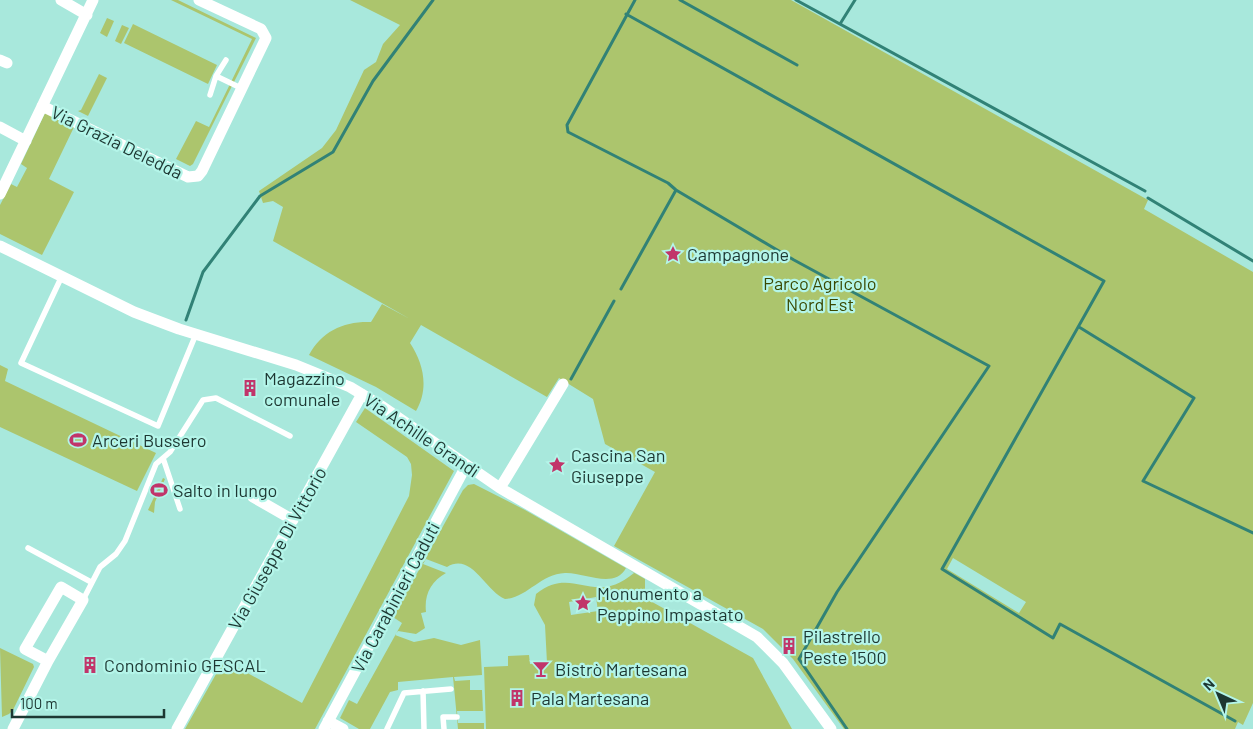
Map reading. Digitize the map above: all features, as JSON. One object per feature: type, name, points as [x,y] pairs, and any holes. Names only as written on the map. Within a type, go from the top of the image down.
[{"type":"street","points":[[61,0],[87,16]]},
{"type":"street","points":[[0,194],[87,16],[93,0]]},
{"type":"street","name":"Via Grazia Deledda","points":[[42,106],[192,177],[202,171],[266,42],[265,33],[259,28],[198,0]]},
{"type":"street","points":[[0,127],[26,141]]},
{"type":"street","name":"Via Achille Grandi","points":[[0,246],[61,278],[134,312],[196,334],[296,365],[331,378],[362,394],[500,488],[761,640],[783,663],[831,729]]},
{"type":"street","points":[[500,488],[564,384]]},
{"type":"street","name":"Via Giuseppe Di Vittorio","points":[[177,729],[362,394]]},
{"type":"street","name":"Via Carabinieri Caduti","points":[[326,725],[466,466]]},
{"type":"street","points":[[253,497],[293,520]]},
{"type":"street","points":[[13,729],[48,661],[83,600],[61,587],[25,648],[48,661]]},
{"type":"street","points":[[326,725],[343,729]]},
{"type":"lane","points":[[210,95],[216,76],[226,60]]},
{"type":"lane","points":[[216,76],[243,89]]},
{"type":"lane","points":[[61,278],[21,363],[158,426],[196,334]]},
{"type":"lane","points":[[83,600],[100,567],[116,554],[125,540],[153,470],[170,452],[198,406],[207,398],[216,398],[290,436]]},
{"type":"lane","points":[[163,458],[180,509]]},
{"type":"lane","points":[[28,548],[91,582]]},
{"type":"lane","points":[[387,729],[404,693],[452,689]]},
{"type":"lane","points":[[423,691],[424,729]]},
{"type":"lane","points":[[444,729],[443,717],[457,717]]},
{"type":"green space","points":[[171,0],[178,0],[256,38],[193,164],[190,166],[176,159],[196,121],[209,127],[252,39]]},
{"type":"green space","name":"Parco Agricolo Nord Est","points":[[350,0],[791,0],[1148,200],[1144,209],[1253,272],[1253,703],[1243,725],[1238,722],[1235,729],[844,729],[793,659],[763,629],[614,546],[655,472],[605,444],[593,399],[559,378],[547,397],[421,325],[410,343],[419,359],[424,385],[423,394],[416,411],[376,387],[309,355],[320,340],[335,329],[352,323],[371,322],[382,304],[410,319],[273,241],[283,207],[273,201],[263,203],[259,191],[322,148],[336,130],[364,70],[376,62],[383,44],[400,25]],"holes":[[[953,558],[1026,602],[1019,613],[947,569]]]},
{"type":"green space","points":[[107,18],[114,21],[107,37],[100,33]]},
{"type":"green space","points":[[133,24],[217,65],[208,84],[124,43]]},
{"type":"green space","points":[[122,25],[129,28],[121,44],[115,41]]},
{"type":"green space","points":[[99,74],[107,78],[88,116],[78,111],[81,110]]},
{"type":"green space","points":[[46,111],[75,125],[49,179],[74,192],[42,255],[0,234],[0,205],[11,184],[17,187],[27,168],[21,164]]},
{"type":"green space","name":"Arceri Bussero","points":[[0,365],[8,369],[5,381],[156,453],[137,491],[0,427]]},
{"type":"green space","points":[[365,408],[454,471],[315,729],[185,729],[224,660],[302,703],[409,496],[412,475],[411,464],[407,457],[356,422]]},
{"type":"green space","name":"Salto in lungo","points":[[163,478],[165,479],[155,502],[154,513],[148,510]]},
{"type":"green space","points":[[474,484],[525,510],[626,568],[614,578],[606,579],[573,573],[556,574],[541,581],[520,595],[505,599],[491,589],[471,568],[456,564],[447,567],[426,559],[423,564],[446,573],[436,580],[427,594],[426,612],[421,613],[425,628],[416,634],[398,631],[396,633],[402,623],[393,617],[463,490],[468,485]]},
{"type":"green space","points":[[628,569],[645,579],[645,598],[753,658],[792,729],[486,729],[484,667],[508,666],[508,656],[529,655],[530,664],[547,663],[545,625],[534,605],[536,594],[549,586],[561,583],[606,587],[619,583],[634,573]],"holes":[[[596,597],[598,611],[571,615],[569,602]]]},
{"type":"green space","points":[[395,635],[414,642],[434,638],[461,645],[480,640],[482,675],[454,677],[455,681],[470,680],[470,690],[482,690],[483,711],[457,711],[458,723],[484,723],[484,729],[458,729],[453,677],[398,682],[398,690],[390,692],[370,729],[359,729],[340,718],[349,700],[357,704]]},
{"type":"green space","points":[[0,648],[33,664],[34,667],[13,710],[2,717]]},
{"type":"waterway","points":[[186,320],[203,272],[260,196],[333,152],[373,81],[433,0]]},
{"type":"waterway","points":[[635,0],[567,125],[568,132],[668,183],[676,190],[794,260],[989,366],[837,592],[799,659],[847,729]]},
{"type":"waterway","points":[[680,0],[797,65]]},
{"type":"waterway","points":[[796,0],[1145,191]]},
{"type":"waterway","points":[[840,24],[855,0]]},
{"type":"waterway","points":[[626,14],[1104,281],[942,569],[1053,638],[1060,624],[1235,721]]},
{"type":"waterway","points":[[621,289],[676,190]]},
{"type":"waterway","points":[[1148,198],[1253,261]]},
{"type":"waterway","points":[[571,379],[614,301]]},
{"type":"waterway","points":[[1079,327],[1194,398],[1143,481],[1253,533]]},
{"type":"place","name":"Campagnone","points":[[673,254]]},
{"type":"place","name":"Magazzino comunale","points":[[250,388]]},
{"type":"place","name":"Arceri Bussero","points":[[78,440]]},
{"type":"place","name":"Cascina San Giuseppe","points":[[557,465]]},
{"type":"place","name":"Salto in lungo","points":[[159,490]]},
{"type":"place","name":"Monumento a Peppino Impastato","points":[[583,603]]},
{"type":"place","name":"Pilastrello Peste 1500","points":[[789,646]]},
{"type":"place","name":"Condominio GESCAL","points":[[90,665]]},
{"type":"place","name":"Bistrò Martesana","points":[[541,669]]},
{"type":"place","name":"Pala Martesana","points":[[517,698]]}]
